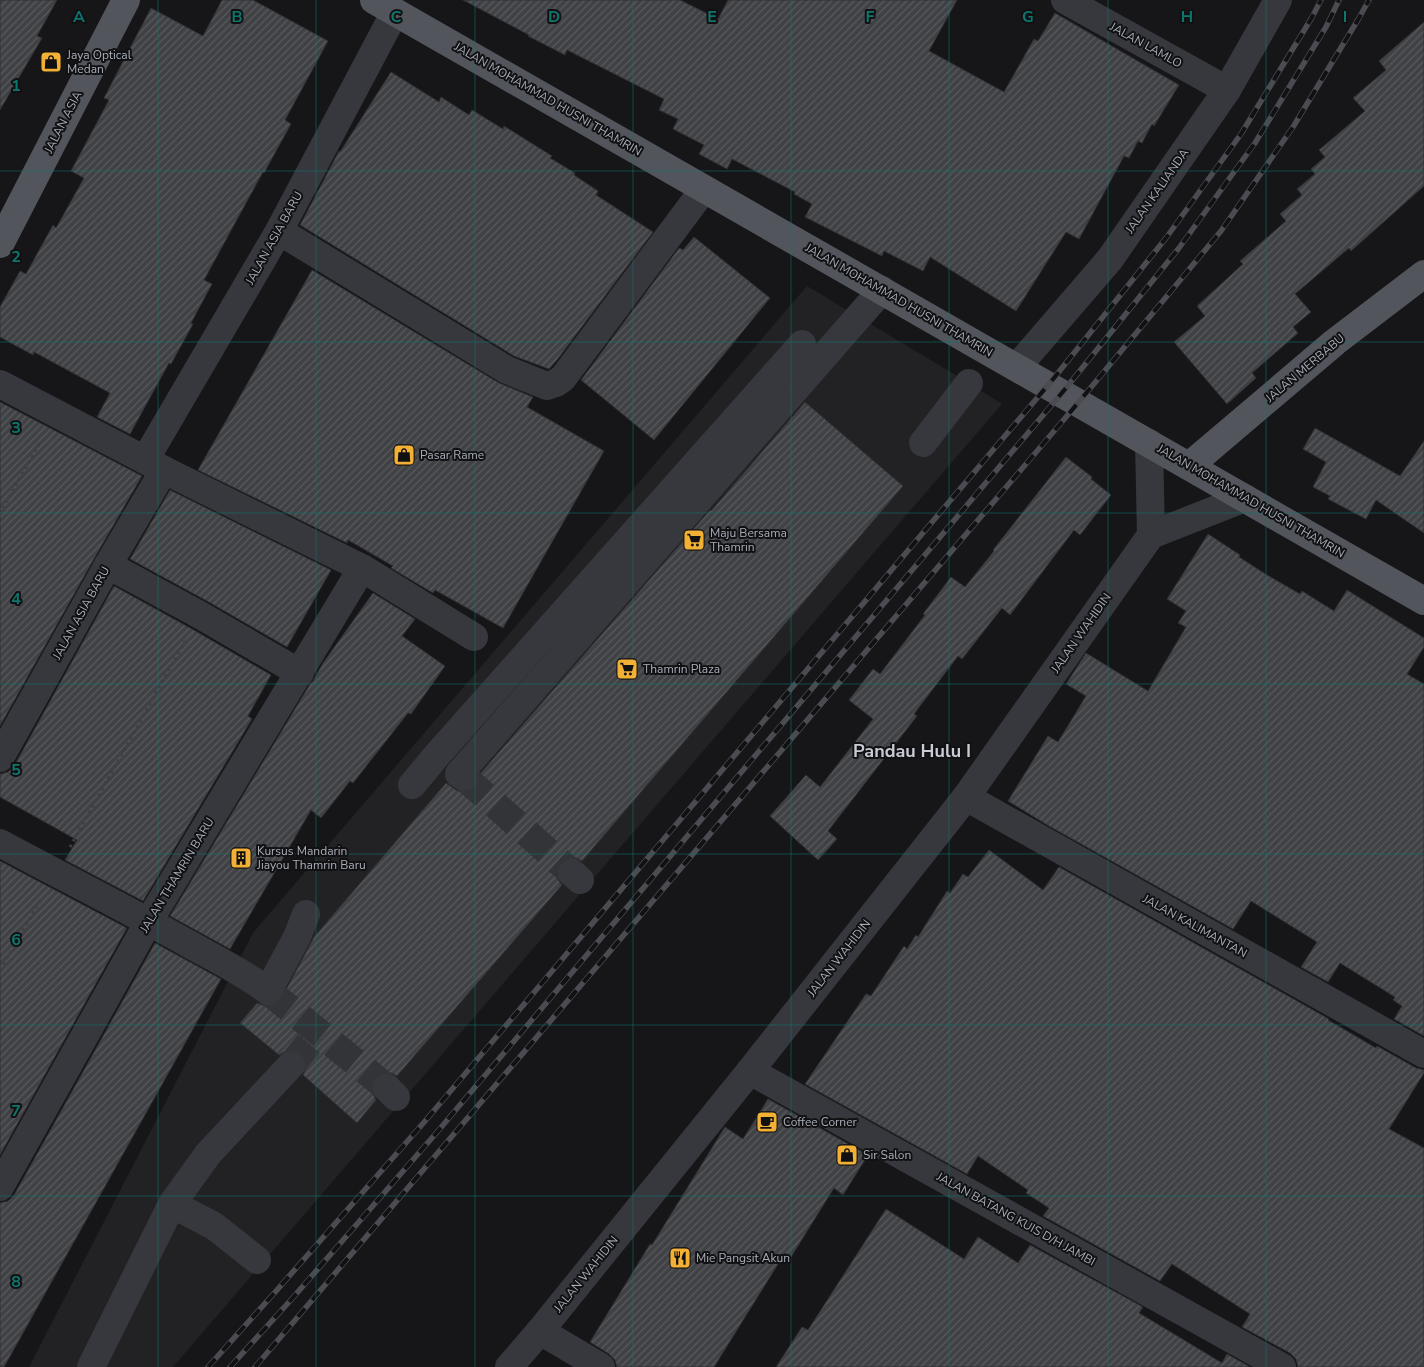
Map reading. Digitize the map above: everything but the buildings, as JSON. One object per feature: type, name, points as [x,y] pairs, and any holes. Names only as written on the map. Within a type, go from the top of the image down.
[{"type":"main road","name":"JALAN ASIA","points":[[0,244],[126,0]]},
{"type":"main road","name":"JALAN MOHAMMAD HUSNI THAMRIN","points":[[385,6],[1424,601]]},
{"type":"main road","name":"JALAN MERBABU","points":[[1189,466],[1335,342],[1424,274]]},
{"type":"street","name":"JALAN LAMLO","points":[[1065,0],[1227,90]]},
{"type":"street","name":"JALAN KALIANDA","points":[[1017,367],[1110,259],[1227,90],[1278,0]]},
{"type":"street","name":"JALAN ASIA BARU","points":[[0,758],[108,565],[154,465],[279,231],[385,6]]},
{"type":"street","points":[[279,231],[507,370],[547,386],[556,384],[563,378],[704,189]]},
{"type":"street","points":[[437,754],[462,775],[882,290]]},
{"type":"street","points":[[412,785],[437,754],[802,344]]},
{"type":"street","points":[[923,444],[969,383]]},
{"type":"street","points":[[0,384],[154,465],[362,568],[474,637]]},
{"type":"street","points":[[1149,442],[1151,535],[1245,498]]},
{"type":"street","name":"JALAN WAHIDIN","points":[[509,1367],[750,1071],[966,797],[1151,535]]},
{"type":"street","points":[[108,565],[200,615],[300,673]]},
{"type":"street","name":"JALAN THAMRIN BARU","points":[[0,1187],[149,921],[362,568]]},
{"type":"street","name":"JALAN KALIMANTAN","points":[[966,797],[1424,1054]]},
{"type":"street","points":[[0,843],[149,921],[260,985],[297,937],[306,914]]},
{"type":"street","points":[[91,1367],[172,1204],[208,1154],[290,1065]]},
{"type":"street","name":"JALAN BATANG KUIS D/H JAMBI","points":[[750,1071],[1282,1367]]},
{"type":"street","points":[[172,1204],[214,1226],[257,1260]]},
{"type":"street","points":[[540,1331],[601,1367]]},
{"type":"path","points":[[0,514],[56,413]]},
{"type":"path","points":[[0,970],[200,615]]},
{"type":"shaded area","name":"Thamrin Plaza","points":[[807,286],[1002,404],[173,1367],[29,1367],[253,933]]},
{"type":"tunnel","points":[[464,777],[572,873]]},
{"type":"tunnel","points":[[268,991],[387,1088]]},
{"type":"tunnel","points":[[291,1065],[318,1033]]},
{"type":"railway","points":[[208,1367],[426,1120],[1054,378],[1166,238],[1241,134],[1321,0]]},
{"type":"railway","points":[[230,1367],[438,1131],[1066,388],[1179,248],[1255,143],[1326,27],[1339,0]]},
{"type":"railway","points":[[255,1367],[1078,403],[1221,231],[1293,127],[1369,0]]},
{"type":"place","name":"Jaya Optical Medan","points":[[51,62]]},
{"type":"place","name":"Pasar Rame","points":[[404,455]]},
{"type":"place","name":"Maju Bersama Thamrin","points":[[694,540]]},
{"type":"place","name":"Thamrin Plaza","points":[[627,669]]},
{"type":"place","name":"Kursus Mandarin Jiayou Thamrin Baru","points":[[241,858]]},
{"type":"place","name":"Coffee Corner","points":[[767,1122]]},
{"type":"place","name":"Sir Salon","points":[[847,1155]]},
{"type":"place","name":"Mie Pangsit Akun","points":[[680,1258]]},
{"type":"district","name":"Pandau Hulu I","points":[[912,751]]}]
